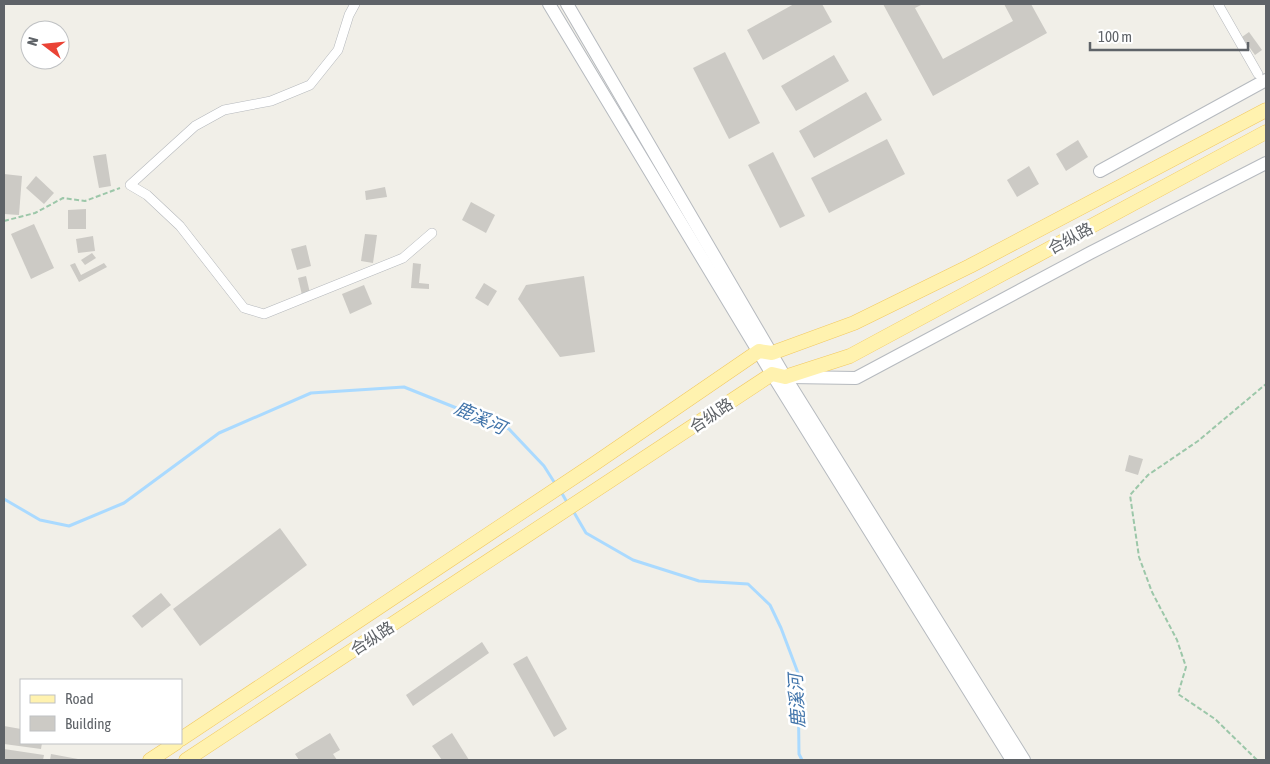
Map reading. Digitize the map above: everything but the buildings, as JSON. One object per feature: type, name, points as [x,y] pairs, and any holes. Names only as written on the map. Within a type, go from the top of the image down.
[{"type":"main road","name":"合纵路","points":[[182,738],[766,352],[854,323],[970,266],[1266,110]]},
{"type":"main road","name":"合纵路","points":[[186,760],[528,535],[779,375],[850,356],[1266,132]]},
{"type":"main road","points":[[150,760],[174,744]]},
{"type":"street","points":[[355,4],[348,15],[338,50],[310,84],[271,101],[224,110],[209,118],[195,126],[130,185],[147,195],[180,226],[244,308],[264,314],[403,258],[432,233]]},
{"type":"street","points":[[549,4],[766,352]]},
{"type":"street","points":[[567,4],[779,375],[1012,760]]},
{"type":"street","points":[[1100,171],[1262,77],[1218,4]]},
{"type":"street","points":[[779,375],[856,378],[1090,252],[1266,163]]},
{"type":"street","points":[[779,375],[1024,760]]},
{"type":"path","points":[[4,221],[35,213],[64,198],[85,201],[130,185]]},
{"type":"path","points":[[1257,760],[1215,719],[1178,694],[1186,666],[1177,640],[1152,592],[1139,557],[1130,494],[1148,475],[1198,441],[1266,384]]},
{"type":"waterway","name":"鹿溪河","points":[[4,499],[40,520],[69,526],[124,503],[219,433],[311,393],[404,387],[509,429],[544,466],[556,485]]},
{"type":"waterway","name":"鹿溪河","points":[[560,490],[568,504]]},
{"type":"waterway","name":"鹿溪河","points":[[572,509],[586,533],[633,560],[699,581],[748,584],[770,605],[798,673],[799,754],[802,760]]}]
